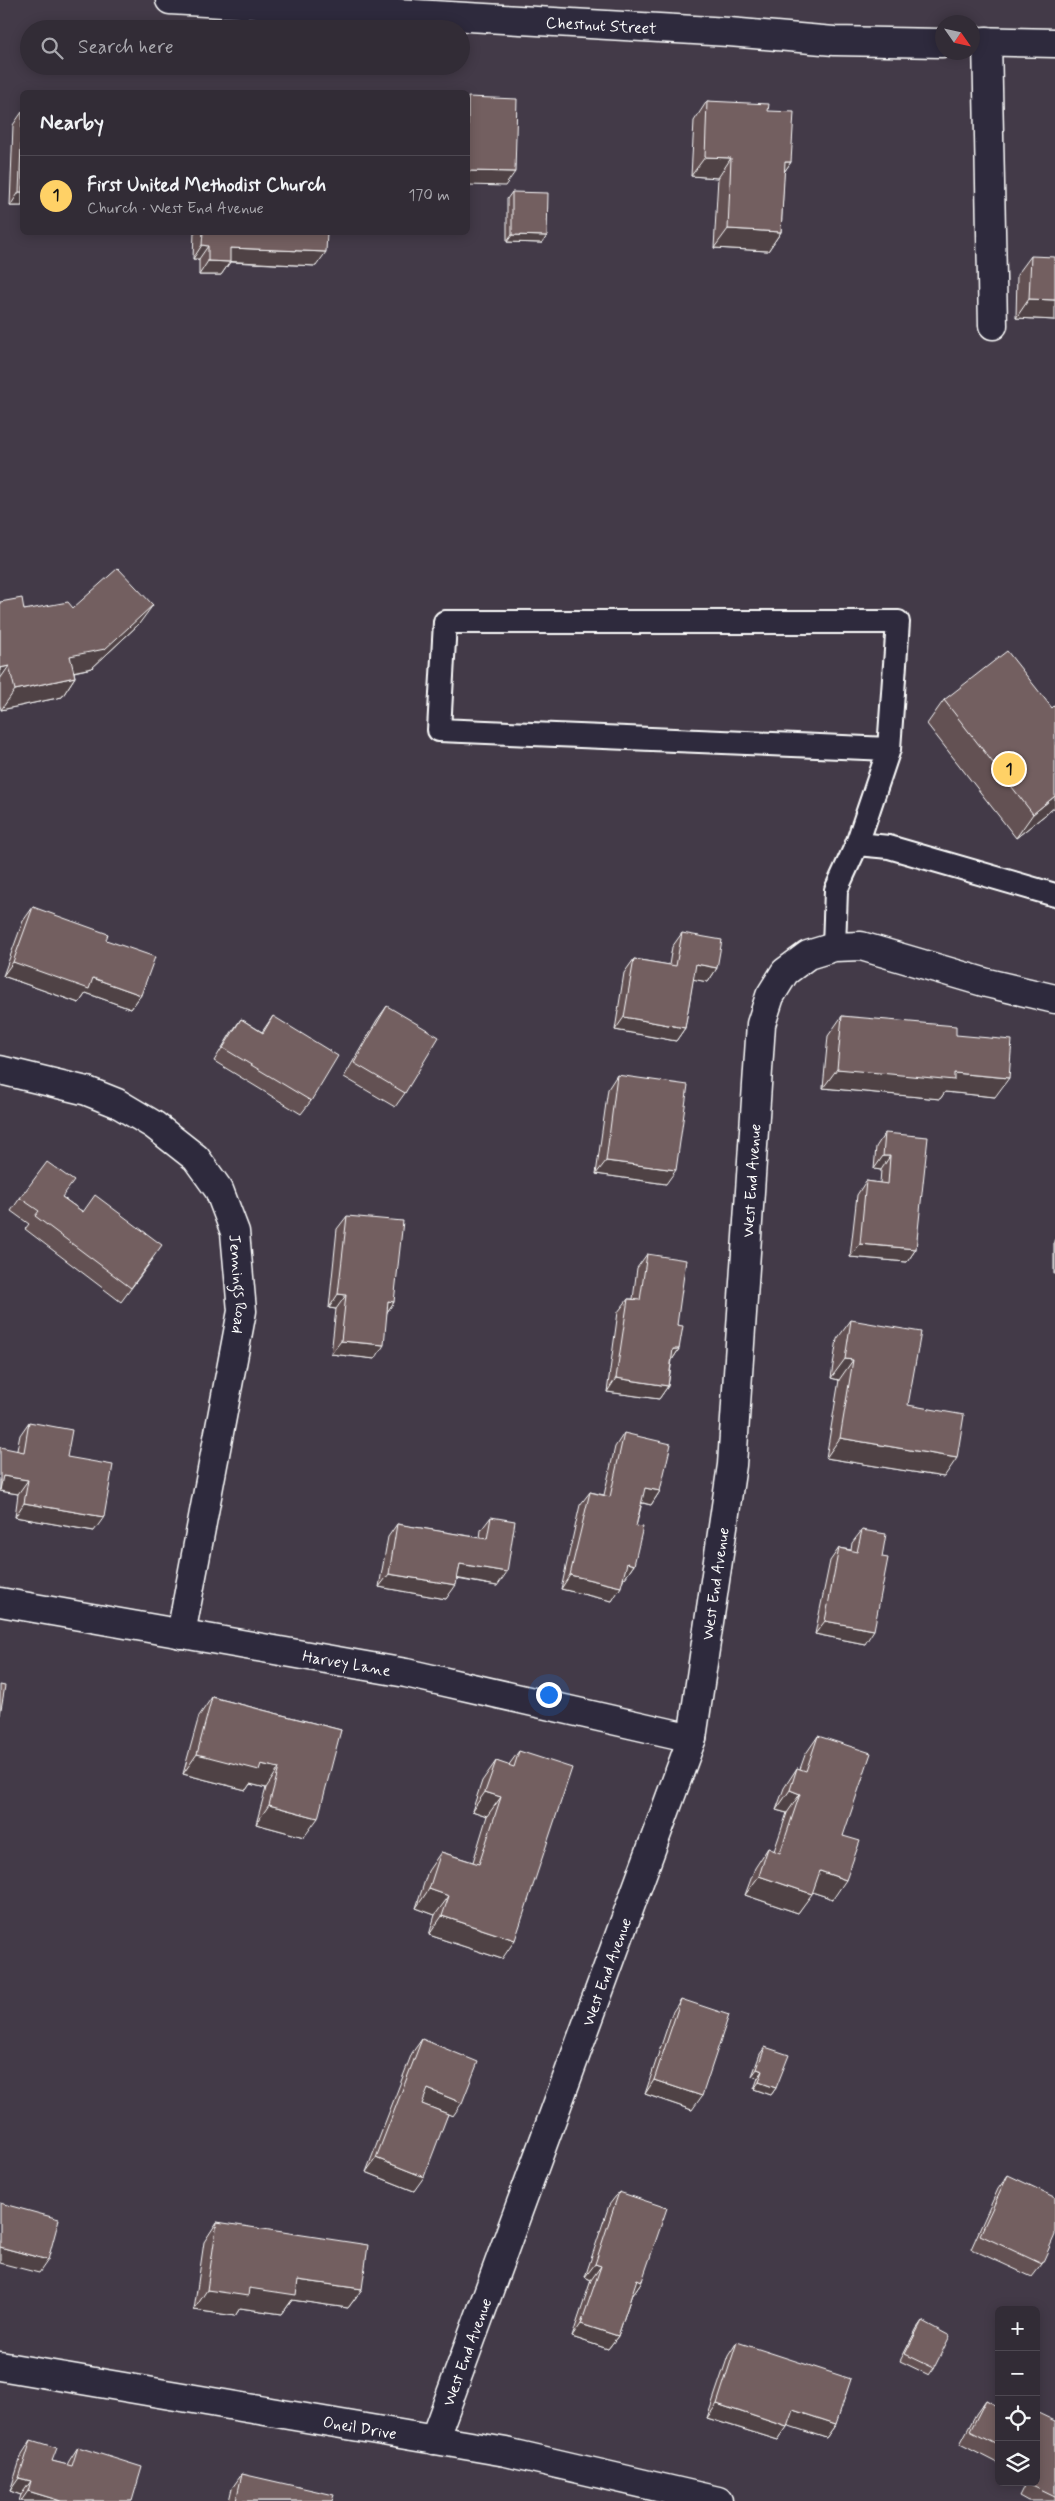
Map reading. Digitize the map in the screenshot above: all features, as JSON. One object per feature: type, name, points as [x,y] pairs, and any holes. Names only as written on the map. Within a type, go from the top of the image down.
[{"type":"street","name":"Chestnut Street","points":[[170,0],[700,30],[834,41],[935,43]]},
{"type":"street","points":[[993,325],[980,41],[1055,43]]},
{"type":"street","name":"West End Avenue","points":[[434,2440],[692,1738],[732,1465],[761,1024],[770,996],[785,972],[808,955],[834,948],[861,946],[987,983],[1055,998]]},
{"type":"street","name":"Jennings Road","points":[[0,1070],[87,1091],[117,1104],[154,1125],[196,1158],[219,1190],[235,1232],[242,1311],[181,1634]]},
{"type":"street","name":"Harvey Lane","points":[[0,1602],[406,1673],[692,1738]]},
{"type":"street","name":"Oneil Drive","points":[[0,2366],[506,2452],[718,2501]]},
{"type":"lane","points":[[834,948],[836,890],[857,844],[889,749],[898,622],[445,622],[439,730],[889,749]]},
{"type":"lane","points":[[857,844],[889,847],[1055,896]]},
{"type":"building","points":[[470,97],[517,99],[515,172],[470,171]]},
{"type":"building","points":[[707,101],[769,104],[768,111],[794,112],[791,162],[785,162],[781,232],[728,229],[731,158],[705,157]]},
{"type":"building","points":[[512,192],[548,193],[547,236],[512,235]]},
{"type":"building","points":[[203,235],[327,235],[326,252],[230,248],[230,262],[208,261],[208,246],[202,245]]},
{"type":"building","points":[[1031,256],[1055,257],[1055,300],[1029,299]]},
{"type":"building","points":[[118,568],[153,605],[105,649],[70,656],[75,677],[15,690],[9,666],[0,668],[0,602],[22,598],[24,610],[68,602],[73,608]]},
{"type":"building","points":[[1007,651],[1052,708],[1055,705],[1055,796],[1033,814],[944,700]]},
{"type":"building","points":[[33,907],[108,934],[106,940],[155,957],[141,995],[93,978],[89,989],[13,962]]},
{"type":"building","points":[[682,933],[722,940],[717,968],[696,964],[685,1028],[624,1017],[634,959],[676,966]]},
{"type":"building","points":[[387,1006],[439,1037],[405,1093],[354,1063]]},
{"type":"building","points":[[273,1016],[338,1056],[311,1101],[223,1048],[241,1019],[263,1033]]},
{"type":"building","points":[[842,1016],[956,1026],[956,1035],[1012,1040],[1009,1078],[954,1073],[954,1080],[837,1069]]},
{"type":"building","points":[[617,1075],[688,1085],[676,1170],[606,1161]]},
{"type":"building","points":[[885,1133],[928,1137],[916,1249],[860,1244],[866,1181],[888,1184],[890,1156],[883,1156]]},
{"type":"building","points":[[47,1162],[74,1181],[62,1197],[83,1212],[95,1195],[162,1245],[131,1288],[35,1216],[39,1211],[20,1198]]},
{"type":"building","points":[[347,1216],[403,1221],[394,1302],[388,1301],[384,1345],[341,1341],[346,1295],[338,1294]]},
{"type":"building","points":[[647,1254],[686,1260],[677,1325],[683,1326],[679,1349],[673,1349],[668,1386],[616,1378],[628,1299],[640,1300]]},
{"type":"building","points":[[851,1320],[921,1332],[908,1405],[964,1415],[957,1458],[840,1438],[853,1360],[845,1359]]},
{"type":"building","points":[[29,1422],[72,1430],[67,1457],[113,1465],[104,1517],[24,1503],[28,1480],[3,1476],[0,1490],[0,1447],[24,1452]]},
{"type":"building","points":[[624,1433],[671,1444],[660,1491],[645,1488],[636,1526],[643,1527],[634,1565],[627,1563],[621,1587],[570,1575],[590,1492],[610,1497]]},
{"type":"building","points":[[491,1517],[515,1521],[507,1572],[460,1564],[456,1585],[389,1574],[397,1524],[487,1539]]},
{"type":"building","points":[[862,1530],[886,1534],[882,1557],[888,1558],[874,1630],[825,1621],[839,1548],[857,1552]]},
{"type":"building","points":[[0,1685],[5,1686],[0,1715]]},
{"type":"building","points":[[212,1697],[341,1730],[318,1818],[269,1805],[279,1768],[261,1764],[259,1770],[197,1754]]},
{"type":"building","points":[[818,1736],[871,1753],[843,1836],[860,1841],[846,1880],[820,1871],[812,1894],[759,1876],[768,1848],[780,1853],[800,1794],[790,1790],[797,1768],[806,1771]]},
{"type":"building","points":[[519,1751],[572,1768],[515,1940],[442,1916],[449,1896],[429,1889],[441,1852],[479,1864],[501,1797],[485,1792],[496,1761],[514,1767]]},
{"type":"building","points":[[681,1999],[729,2015],[702,2096],[654,2080]]},
{"type":"building","points":[[422,2039],[478,2062],[462,2103],[428,2089],[422,2104],[448,2114],[424,2177],[376,2158]]},
{"type":"building","points":[[765,2047],[789,2055],[776,2088],[759,2082],[763,2071],[757,2069]]},
{"type":"building","points":[[1008,2175],[1055,2197],[1055,2235],[1042,2264],[980,2235]]},
{"type":"building","points":[[619,2192],[667,2208],[642,2281],[637,2279],[618,2336],[581,2324],[601,2266],[595,2264]]},
{"type":"building","points":[[0,2203],[59,2219],[48,2260],[0,2247]]},
{"type":"building","points":[[217,2222],[368,2245],[362,2289],[298,2280],[296,2295],[249,2288],[248,2296],[207,2290]]},
{"type":"building","points":[[922,2321],[950,2336],[934,2368],[905,2354]]},
{"type":"building","points":[[737,2342],[851,2379],[836,2424],[793,2410],[787,2427],[717,2404]]},
{"type":"building","points":[[986,2400],[995,2405],[995,2444],[970,2431]]},
{"type":"building","points":[[1040,2414],[1055,2421],[1055,2496],[1034,2486],[1040,2486]]},
{"type":"building","points":[[31,2440],[57,2448],[52,2461],[72,2466],[78,2447],[142,2467],[132,2501],[61,2501],[28,2491],[31,2481],[19,2478]]},
{"type":"building","points":[[242,2474],[334,2495],[332,2501],[236,2501]]},
{"type":"place","name":"First United Methodist Church","points":[[1009,769]]}]
